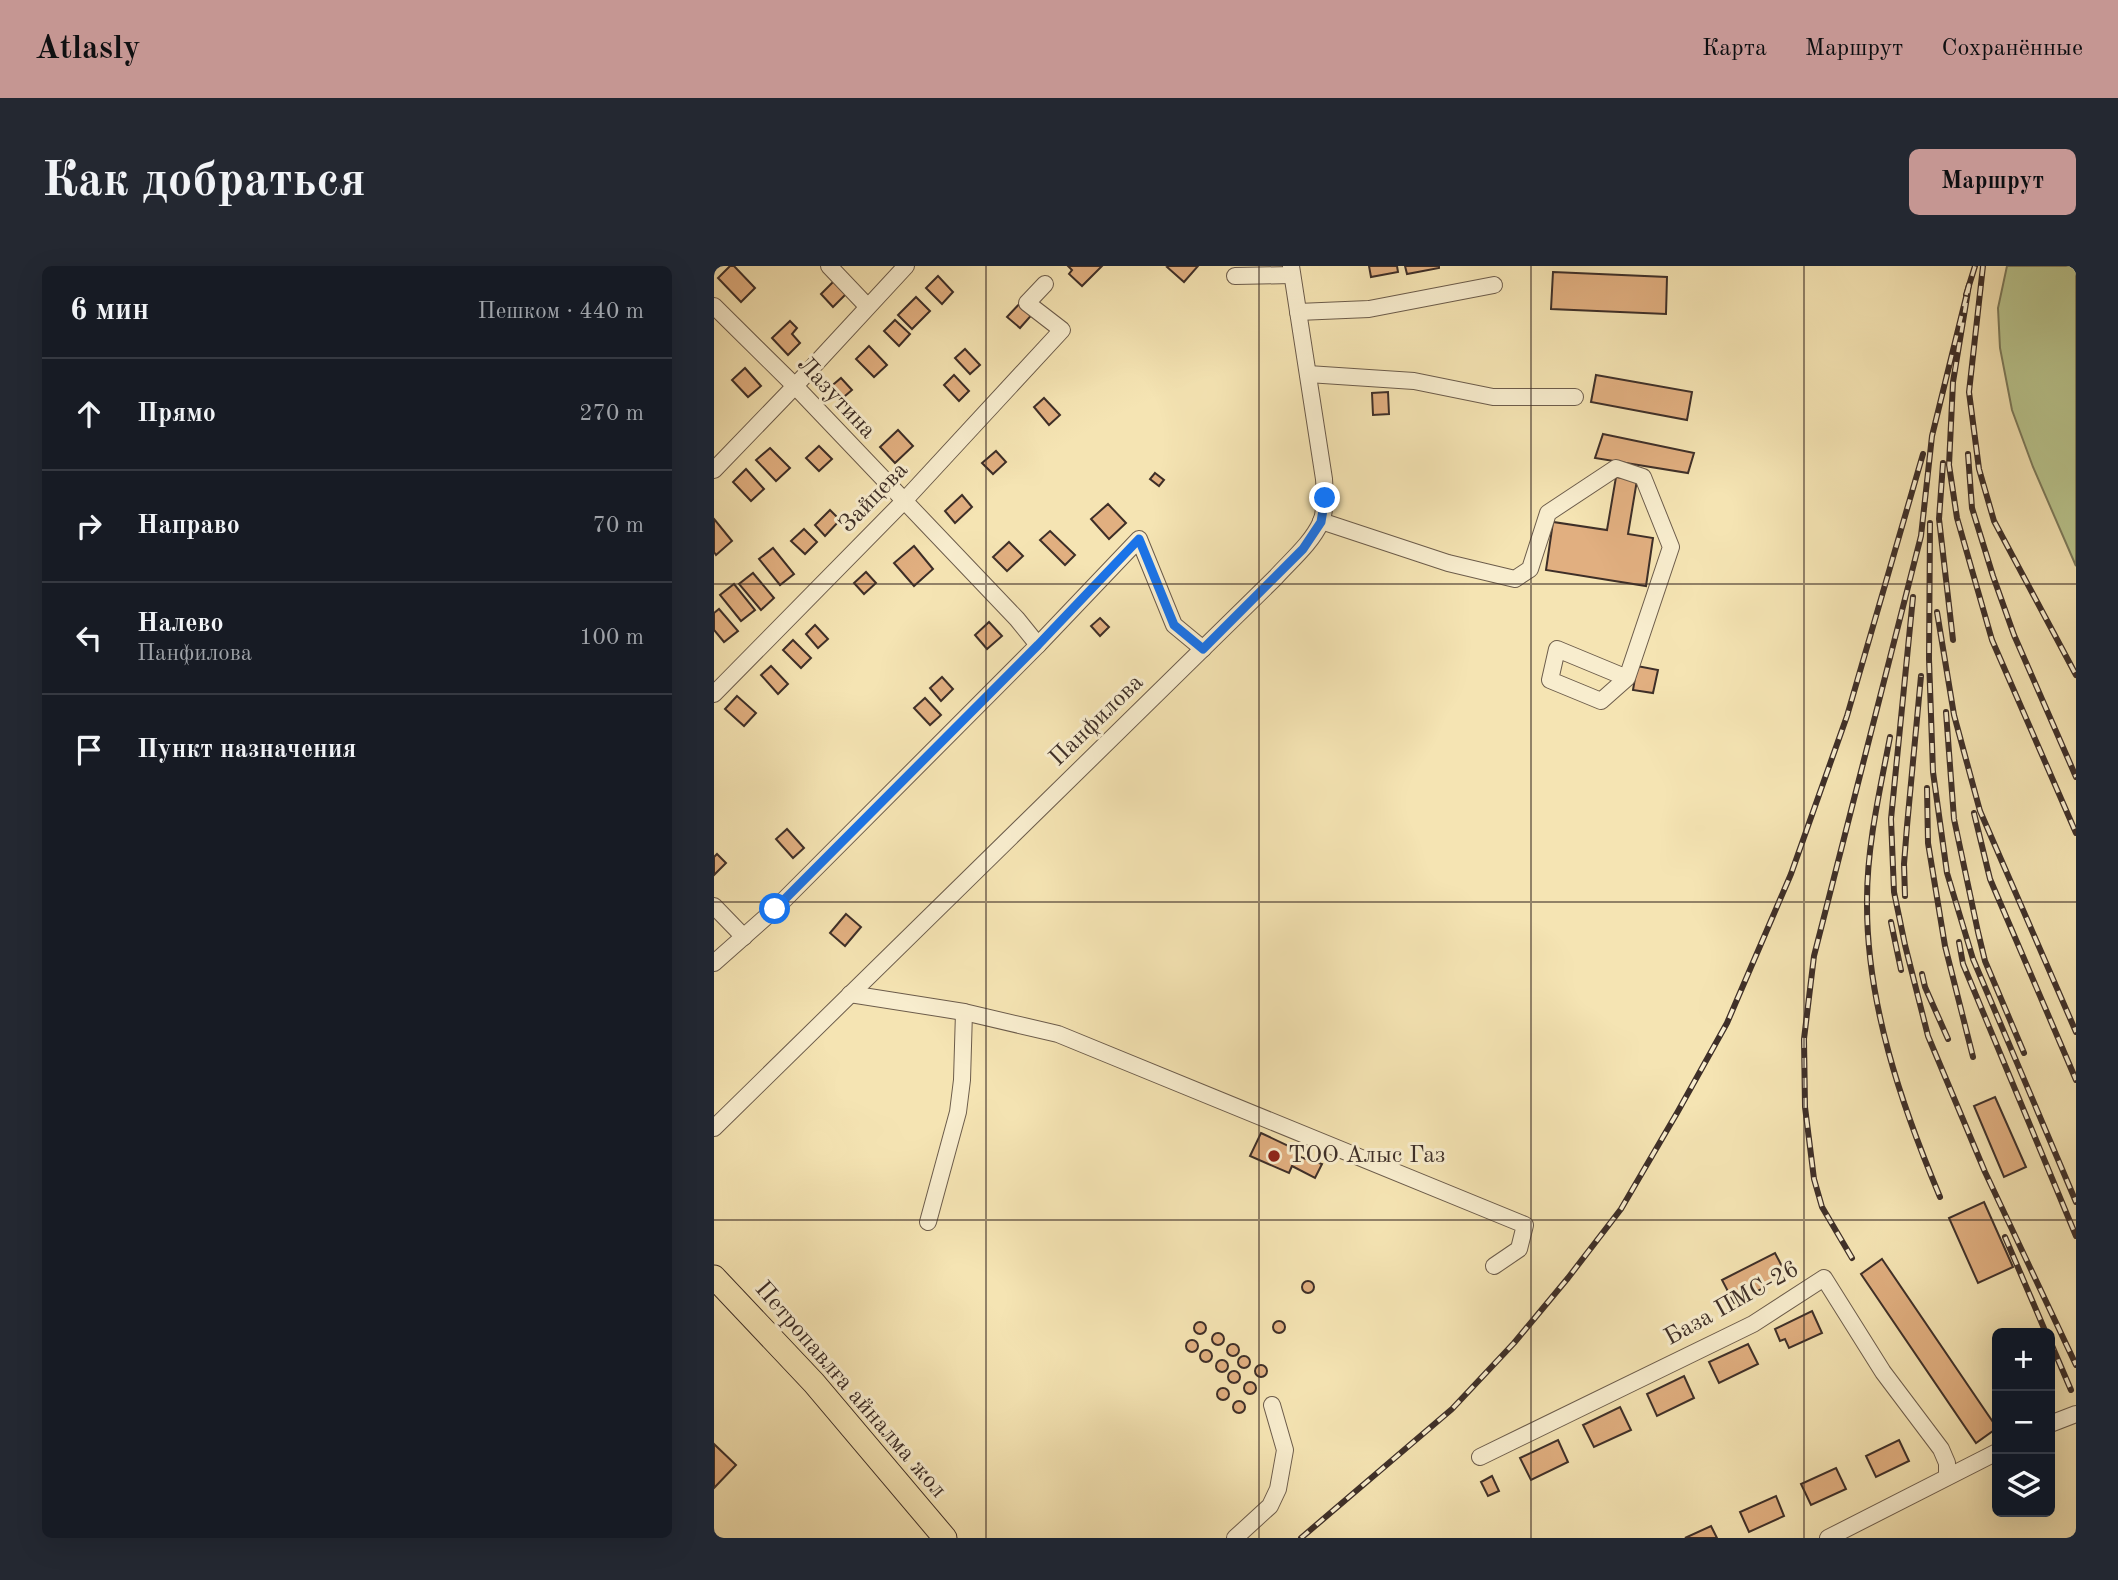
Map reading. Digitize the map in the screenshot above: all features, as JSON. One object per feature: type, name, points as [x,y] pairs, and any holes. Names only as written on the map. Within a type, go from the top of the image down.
[{"type":"highway","name":"Петропавлға айналма жол","points":[[714,1278],[814,1383],[945,1538]]},
{"type":"street","points":[[829,266],[867,306]]},
{"type":"street","points":[[714,470],[906,266]]},
{"type":"street","points":[[1234,276],[1292,270]]},
{"type":"street","name":"Панфилова","points":[[714,1128],[1303,549],[1321,522],[1325,498],[1292,270]]},
{"type":"street","name":"Зайцева","points":[[714,694],[903,502],[1062,330],[1027,303],[1045,284]]},
{"type":"street","points":[[1298,312],[1369,309],[1494,285]]},
{"type":"street","name":"Лазутина","points":[[714,306],[795,386],[1017,619],[1038,645]]},
{"type":"street","points":[[1308,374],[1414,381],[1493,397],[1575,397]]},
{"type":"street","points":[[1321,522],[1448,563],[1515,579],[1530,569],[1548,513],[1616,468],[1643,477],[1671,547],[1627,678],[1601,701],[1550,680],[1557,649],[1627,678]]},
{"type":"street","points":[[714,962],[744,937],[1038,645],[1139,539],[1174,625],[1203,649]]},
{"type":"street","points":[[714,906],[744,937]]},
{"type":"street","points":[[850,994],[964,1012],[1058,1034],[1525,1225],[1519,1249],[1494,1266]]},
{"type":"street","points":[[928,1222],[958,1112],[964,1012]]},
{"type":"street","name":"База ПМС-26","points":[[1480,1457],[1753,1324],[1824,1278],[1884,1372],[1941,1449],[1947,1463],[1947,1476]]},
{"type":"street","points":[[1234,1538],[1270,1506],[1278,1489],[1285,1450],[1272,1405]]},
{"type":"street","points":[[2055,1422],[2076,1414]]},
{"type":"street","points":[[1828,1538],[1993,1454]]},
{"type":"green space","points":[[2007,266],[2076,266],[2076,566],[2033,467],[2012,410],[2000,348],[1998,308]]},
{"type":"building","points":[[730,266],[734,266],[755,288],[741,302],[718,278]]},
{"type":"building","points":[[1068,266],[1102,266],[1082,286],[1069,274],[1072,270]]},
{"type":"building","points":[[1198,266],[1184,282],[1167,267]]},
{"type":"building","points":[[1369,266],[1397,266],[1398,272],[1371,277]]},
{"type":"building","points":[[1405,266],[1439,266],[1439,268],[1407,274]]},
{"type":"building","points":[[1553,272],[1667,277],[1666,314],[1551,309]]},
{"type":"building","points":[[938,276],[953,292],[942,304],[926,288]]},
{"type":"building","points":[[837,278],[849,291],[833,307],[821,294]]},
{"type":"building","points":[[916,297],[930,311],[912,329],[898,315]]},
{"type":"building","points":[[1023,300],[1036,310],[1020,328],[1007,317]]},
{"type":"building","points":[[895,320],[910,334],[899,346],[884,331]]},
{"type":"building","points":[[790,321],[797,328],[792,334],[800,343],[788,355],[772,338]]},
{"type":"building","points":[[869,346],[887,365],[874,377],[856,359]]},
{"type":"building","points":[[965,349],[980,365],[970,374],[955,358]]},
{"type":"building","points":[[745,368],[761,386],[748,397],[732,380]]},
{"type":"building","points":[[954,375],[969,391],[959,401],[944,385]]},
{"type":"building","points":[[1596,375],[1692,392],[1687,420],[1591,402]]},
{"type":"building","points":[[841,378],[852,390],[839,401],[828,389]]},
{"type":"building","points":[[1388,392],[1389,414],[1373,415],[1372,393]]},
{"type":"building","points":[[1044,398],[1060,415],[1049,425],[1034,407]]},
{"type":"building","points":[[898,430],[913,446],[895,463],[880,447]]},
{"type":"building","points":[[1603,434],[1694,453],[1688,473],[1595,458]]},
{"type":"building","points":[[819,446],[832,459],[819,471],[806,458]]},
{"type":"building","points":[[770,448],[790,468],[776,481],[756,460]]},
{"type":"building","points":[[996,451],[1006,462],[993,474],[982,463]]},
{"type":"building","points":[[746,469],[764,489],[751,501],[733,482]]},
{"type":"building","points":[[1155,473],[1164,480],[1159,486],[1150,479]]},
{"type":"building","points":[[1616,477],[1637,480],[1628,534],[1653,538],[1646,586],[1546,570],[1553,522],[1607,530]]},
{"type":"building","points":[[962,495],[972,507],[955,523],[945,511]]},
{"type":"building","points":[[1108,504],[1126,523],[1109,539],[1091,519]]},
{"type":"building","points":[[830,510],[840,520],[825,536],[815,525]]},
{"type":"building","points":[[714,519],[732,541],[716,555],[714,552]]},
{"type":"building","points":[[804,529],[817,542],[805,554],[791,541]]},
{"type":"building","points":[[1050,531],[1075,555],[1065,565],[1040,540]]},
{"type":"building","points":[[1009,542],[1023,556],[1007,571],[993,557]]},
{"type":"building","points":[[914,546],[933,569],[914,586],[894,563]]},
{"type":"building","points":[[773,548],[794,574],[780,585],[759,559]]},
{"type":"building","points":[[866,572],[876,583],[864,594],[854,583]]},
{"type":"building","points":[[753,573],[774,598],[761,610],[739,584]]},
{"type":"building","points":[[734,584],[755,610],[741,621],[720,595]]},
{"type":"building","points":[[719,609],[738,631],[724,642],[714,630],[714,613]]},
{"type":"building","points":[[1100,618],[1109,627],[1100,636],[1091,626]]},
{"type":"building","points":[[989,622],[1002,636],[987,649],[975,635]]},
{"type":"building","points":[[815,625],[828,639],[818,648],[806,634]]},
{"type":"building","points":[[793,640],[811,658],[801,668],[783,650]]},
{"type":"building","points":[[771,666],[788,684],[778,694],[761,675]]},
{"type":"building","points":[[1637,666],[1658,670],[1653,693],[1633,690]]},
{"type":"building","points":[[942,677],[953,689],[941,701],[930,688]]},
{"type":"building","points":[[737,696],[756,713],[744,726],[725,709]]},
{"type":"building","points":[[925,698],[941,715],[930,725],[914,708]]},
{"type":"building","points":[[787,829],[804,848],[793,858],[776,839]]},
{"type":"building","points":[[717,854],[726,863],[714,875],[714,857]]},
{"type":"building","points":[[846,914],[861,927],[845,946],[830,933]]},
{"type":"building","points":[[1995,1097],[2026,1167],[2004,1177],[1974,1106]]},
{"type":"building","name":"ТОО Алыс Газ","points":[[1261,1133],[1299,1151],[1297,1156],[1322,1164],[1315,1178],[1292,1166],[1289,1173],[1250,1156]]},
{"type":"building","points":[[1984,1202],[2013,1267],[1978,1283],[1949,1218]]},
{"type":"building","points":[[1775,1253],[1787,1276],[1734,1303],[1722,1280]]},
{"type":"building","points":[[1882,1259],[1992,1421],[1992,1432],[1976,1443],[1861,1274]]},
{"type":"building","points":[[1303,1282],[1313,1282],[1313,1292],[1303,1292]]},
{"type":"building","points":[[1812,1311],[1822,1333],[1789,1348],[1785,1339],[1780,1341],[1775,1329]]},
{"type":"building","points":[[1274,1322],[1284,1322],[1284,1332],[1274,1332]]},
{"type":"building","points":[[1195,1323],[1205,1323],[1205,1333],[1195,1333]]},
{"type":"building","points":[[1213,1334],[1223,1334],[1223,1344],[1213,1344]]},
{"type":"building","points":[[1187,1341],[1197,1341],[1197,1351],[1187,1351]]},
{"type":"building","points":[[1748,1344],[1758,1364],[1719,1383],[1709,1362]]},
{"type":"building","points":[[1228,1345],[1238,1345],[1238,1355],[1228,1355]]},
{"type":"building","points":[[1201,1351],[1211,1351],[1211,1361],[1201,1361]]},
{"type":"building","points":[[1239,1357],[1249,1357],[1249,1367],[1239,1367]]},
{"type":"building","points":[[1217,1361],[1227,1361],[1227,1371],[1217,1371]]},
{"type":"building","points":[[1256,1366],[1266,1366],[1266,1376],[1256,1376]]},
{"type":"building","points":[[1229,1372],[1239,1372],[1239,1382],[1229,1382]]},
{"type":"building","points":[[1684,1376],[1694,1398],[1657,1416],[1647,1394]]},
{"type":"building","points":[[1245,1383],[1255,1383],[1255,1393],[1245,1393]]},
{"type":"building","points":[[1218,1389],[1228,1389],[1228,1399],[1218,1399]]},
{"type":"building","points":[[1234,1402],[1244,1402],[1244,1412],[1234,1412]]},
{"type":"building","points":[[1620,1407],[1631,1430],[1594,1447],[1583,1425]]},
{"type":"building","points":[[1558,1440],[1568,1462],[1531,1480],[1520,1458]]},
{"type":"building","points":[[1899,1440],[1909,1461],[1876,1477],[1866,1456]]},
{"type":"building","points":[[714,1444],[736,1465],[714,1488]]},
{"type":"building","points":[[1836,1468],[1846,1489],[1811,1505],[1801,1484]]},
{"type":"building","points":[[1492,1476],[1499,1491],[1488,1496],[1481,1482]]},
{"type":"building","points":[[1776,1496],[1784,1516],[1749,1532],[1740,1512]]},
{"type":"building","points":[[1711,1526],[1717,1538],[1685,1538]]},
{"type":"railway","points":[[1966,295],[1975,266]]},
{"type":"railway","points":[[1983,266],[1969,392],[1979,469],[1994,521],[2076,675]]},
{"type":"railway","points":[[1852,1258],[1822,1207],[1814,1179],[1805,1107],[1804,1039],[1814,956],[1921,536],[1932,436],[1969,285],[1953,382],[1949,465],[1957,518],[1992,640],[2076,833]]},
{"type":"railway","points":[[1301,1538],[1452,1409],[1514,1343],[1621,1209],[1677,1113],[1727,1023],[1791,874],[1847,716],[1923,454]]},
{"type":"railway","points":[[1968,454],[1972,508],[1993,576],[2014,635],[2076,777]]},
{"type":"railway","points":[[1943,463],[1939,519],[1953,640]]},
{"type":"railway","points":[[1930,523],[1929,659],[1933,772],[1947,873],[1973,959],[2076,1202]]},
{"type":"railway","points":[[1913,597],[1891,819],[1894,892],[1905,945],[1928,1036],[1985,1172],[2076,1365]]},
{"type":"railway","points":[[1937,612],[1954,715],[1980,811],[2076,1032]]},
{"type":"railway","points":[[1905,896],[1904,864],[1921,676]]},
{"type":"railway","points":[[1946,712],[1954,819],[1978,932],[1985,961],[2024,1053]]},
{"type":"railway","points":[[1890,737],[1869,859],[1867,900],[1872,976],[1879,1014],[1900,1089],[1940,1197]]},
{"type":"railway","points":[[1927,788],[1928,843],[1945,946],[1973,1057]]},
{"type":"railway","points":[[1974,813],[1990,879],[2076,1080]]},
{"type":"railway","points":[[1891,922],[1901,970]]},
{"type":"railway","points":[[1959,942],[1963,964],[2076,1236]]},
{"type":"railway","points":[[1922,974],[1948,1039]]},
{"type":"railway","points":[[2005,1237],[2044,1328]]},
{"type":"railway","points":[[2055,1353],[2071,1390]]},
{"type":"place","name":"ТОО Алыс Газ","points":[[1274,1156]]},
{"type":"route","points":[[775,909],[1038,645],[1139,539],[1174,625],[1203,649],[1303,549],[1321,522],[1325,498]]}]
